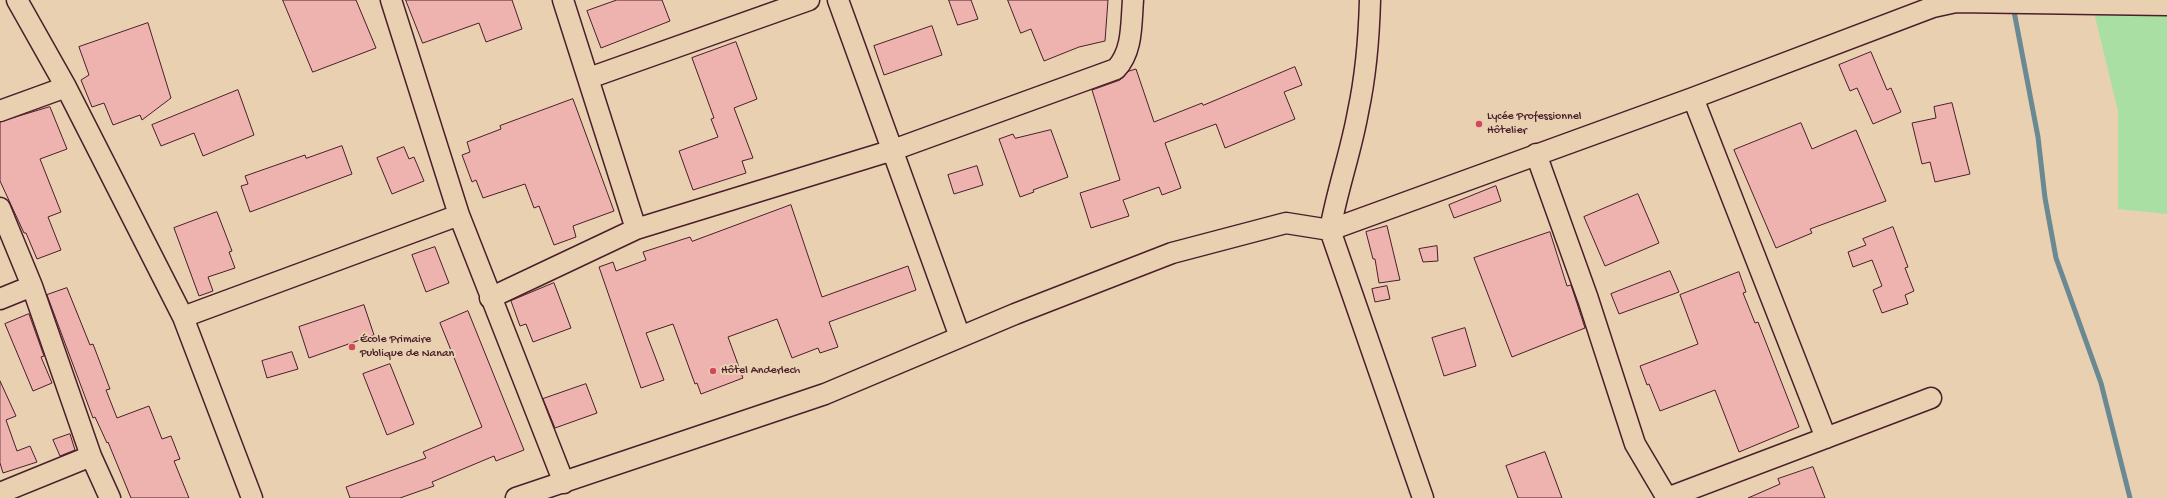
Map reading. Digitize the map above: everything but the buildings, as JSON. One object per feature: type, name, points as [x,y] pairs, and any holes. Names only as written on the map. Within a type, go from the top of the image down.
[{"type":"street","points":[[17,0],[66,87],[183,318],[252,498]]},
{"type":"street","points":[[391,0],[459,215],[490,298],[564,483]]},
{"type":"street","points":[[563,0],[636,229]]},
{"type":"street","points":[[589,78],[809,0]]},
{"type":"street","points":[[838,0],[960,337]]},
{"type":"street","points":[[490,298],[636,229],[893,150],[1116,69],[1124,60],[1130,41],[1133,0]]},
{"type":"street","points":[[1370,0],[1369,38],[1358,112],[1336,195],[1330,230],[1423,498]]},
{"type":"street","points":[[516,498],[825,394],[960,337],[1172,254],[1286,224],[1330,230],[1693,98],[1933,7],[1956,2],[2167,5]]},
{"type":"street","points":[[0,110],[66,87]]},
{"type":"street","points":[[1693,98],[1826,438]]},
{"type":"street","points":[[1536,154],[1588,299],[1635,444],[1667,498],[1931,398]]},
{"type":"street","points":[[0,208],[32,286],[91,456],[110,498]]},
{"type":"street","points":[[183,318],[459,215]]},
{"type":"street","points":[[0,299],[32,286]]},
{"type":"street","points":[[0,493],[91,456]]},
{"type":"green space","points":[[2091,0],[2167,0],[2167,214],[2118,209],[2118,111]]},
{"type":"waterway","points":[[2013,6],[2038,137],[2045,198],[2056,258],[2101,383],[2130,498]]},
{"type":"place","name":"Lycée Professionnel Hôtelier","points":[[1479,124]]},
{"type":"place","name":"École Primaire Publique de Nanan","points":[[352,347]]},
{"type":"place","name":"Hôtel Anderlech","points":[[713,371]]}]
